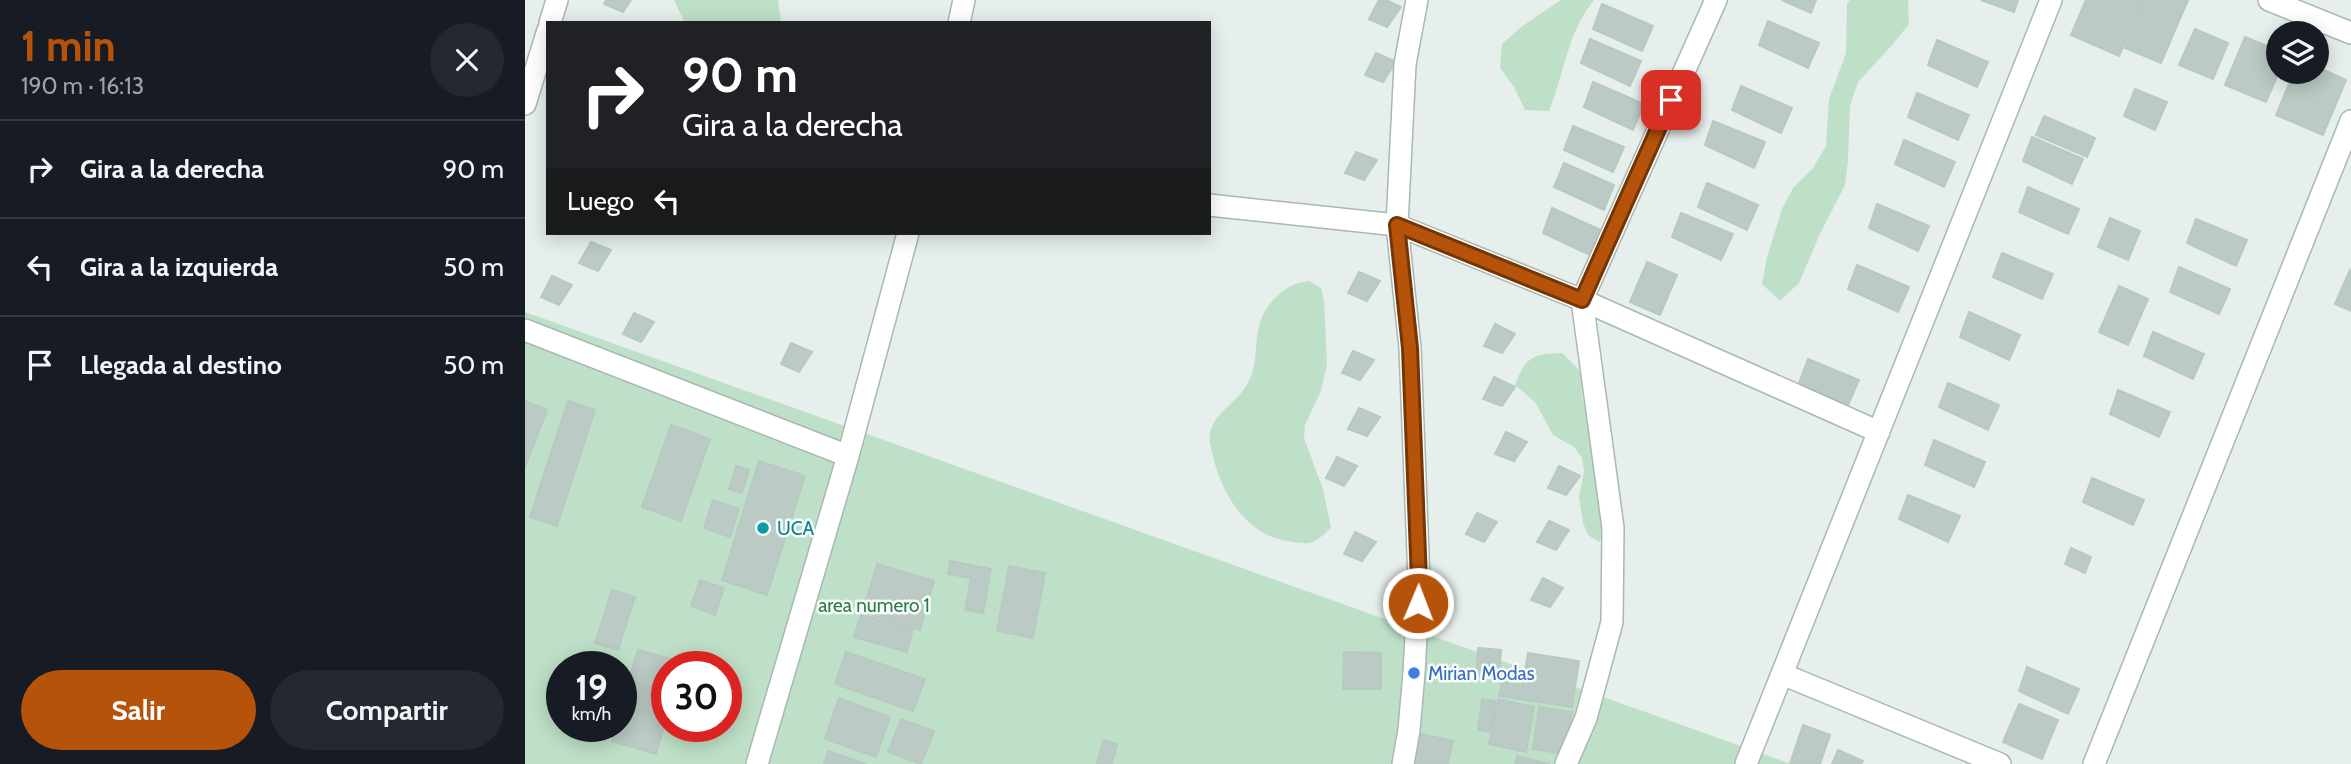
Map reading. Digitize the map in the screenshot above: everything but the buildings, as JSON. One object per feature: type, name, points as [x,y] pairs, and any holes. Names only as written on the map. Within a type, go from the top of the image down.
[{"type":"street","points":[[551,21],[557,0]]},
{"type":"street","points":[[959,21],[964,0]]},
{"type":"street","points":[[1403,764],[1414,673],[1419,580],[1410,348],[1397,225],[1405,64],[1417,0]]},
{"type":"street","points":[[1566,764],[1586,718],[1612,622],[1613,528],[1582,300],[1716,0]]},
{"type":"street","points":[[1746,764],[2050,0]]},
{"type":"street","points":[[2269,0],[2351,33]]},
{"type":"street","points":[[525,104],[546,36]]},
{"type":"street","points":[[2094,764],[2351,121]]},
{"type":"street","points":[[1211,205],[1397,225],[1582,300],[1879,432]]},
{"type":"street","points":[[757,764],[848,456],[907,235]]},
{"type":"street","points":[[525,330],[848,456]]},
{"type":"street","points":[[1782,674],[2000,764]]},
{"type":"green space","points":[[674,0],[778,0],[781,21],[684,21]]},
{"type":"green space","points":[[1561,0],[1594,0],[1572,39],[1549,111],[1525,110],[1514,87],[1500,68],[1502,44],[1521,27]]},
{"type":"green space","points":[[1850,0],[1908,0],[1909,24],[1858,82],[1850,106],[1845,185],[1799,283],[1780,301],[1762,284],[1767,257],[1782,209],[1793,188],[1813,168],[1826,146],[1829,99],[1846,53],[1847,4]]},
{"type":"green space","points":[[1309,281],[1321,288],[1324,300],[1327,364],[1321,391],[1305,425],[1304,438],[1323,489],[1331,528],[1315,541],[1304,543],[1274,538],[1250,524],[1241,514],[1219,477],[1211,448],[1210,432],[1217,418],[1246,386],[1254,364],[1261,319],[1267,308],[1287,288]]},
{"type":"green space","name":"area numero 1","points":[[525,312],[1791,764],[525,764]]},
{"type":"green space","points":[[1562,353],[1581,372],[1582,398],[1600,431],[1605,531],[1599,542],[1588,535],[1583,523],[1579,497],[1584,471],[1582,458],[1574,447],[1553,435],[1535,402],[1515,385],[1523,368],[1532,358]]},
{"type":"place","name":"UCA","points":[[763,528]]},
{"type":"place","name":"Mirian Modas","points":[[1414,673]]},
{"type":"route","points":[[1418,603],[1410,348],[1397,225],[1582,300],[1671,100]]}]
